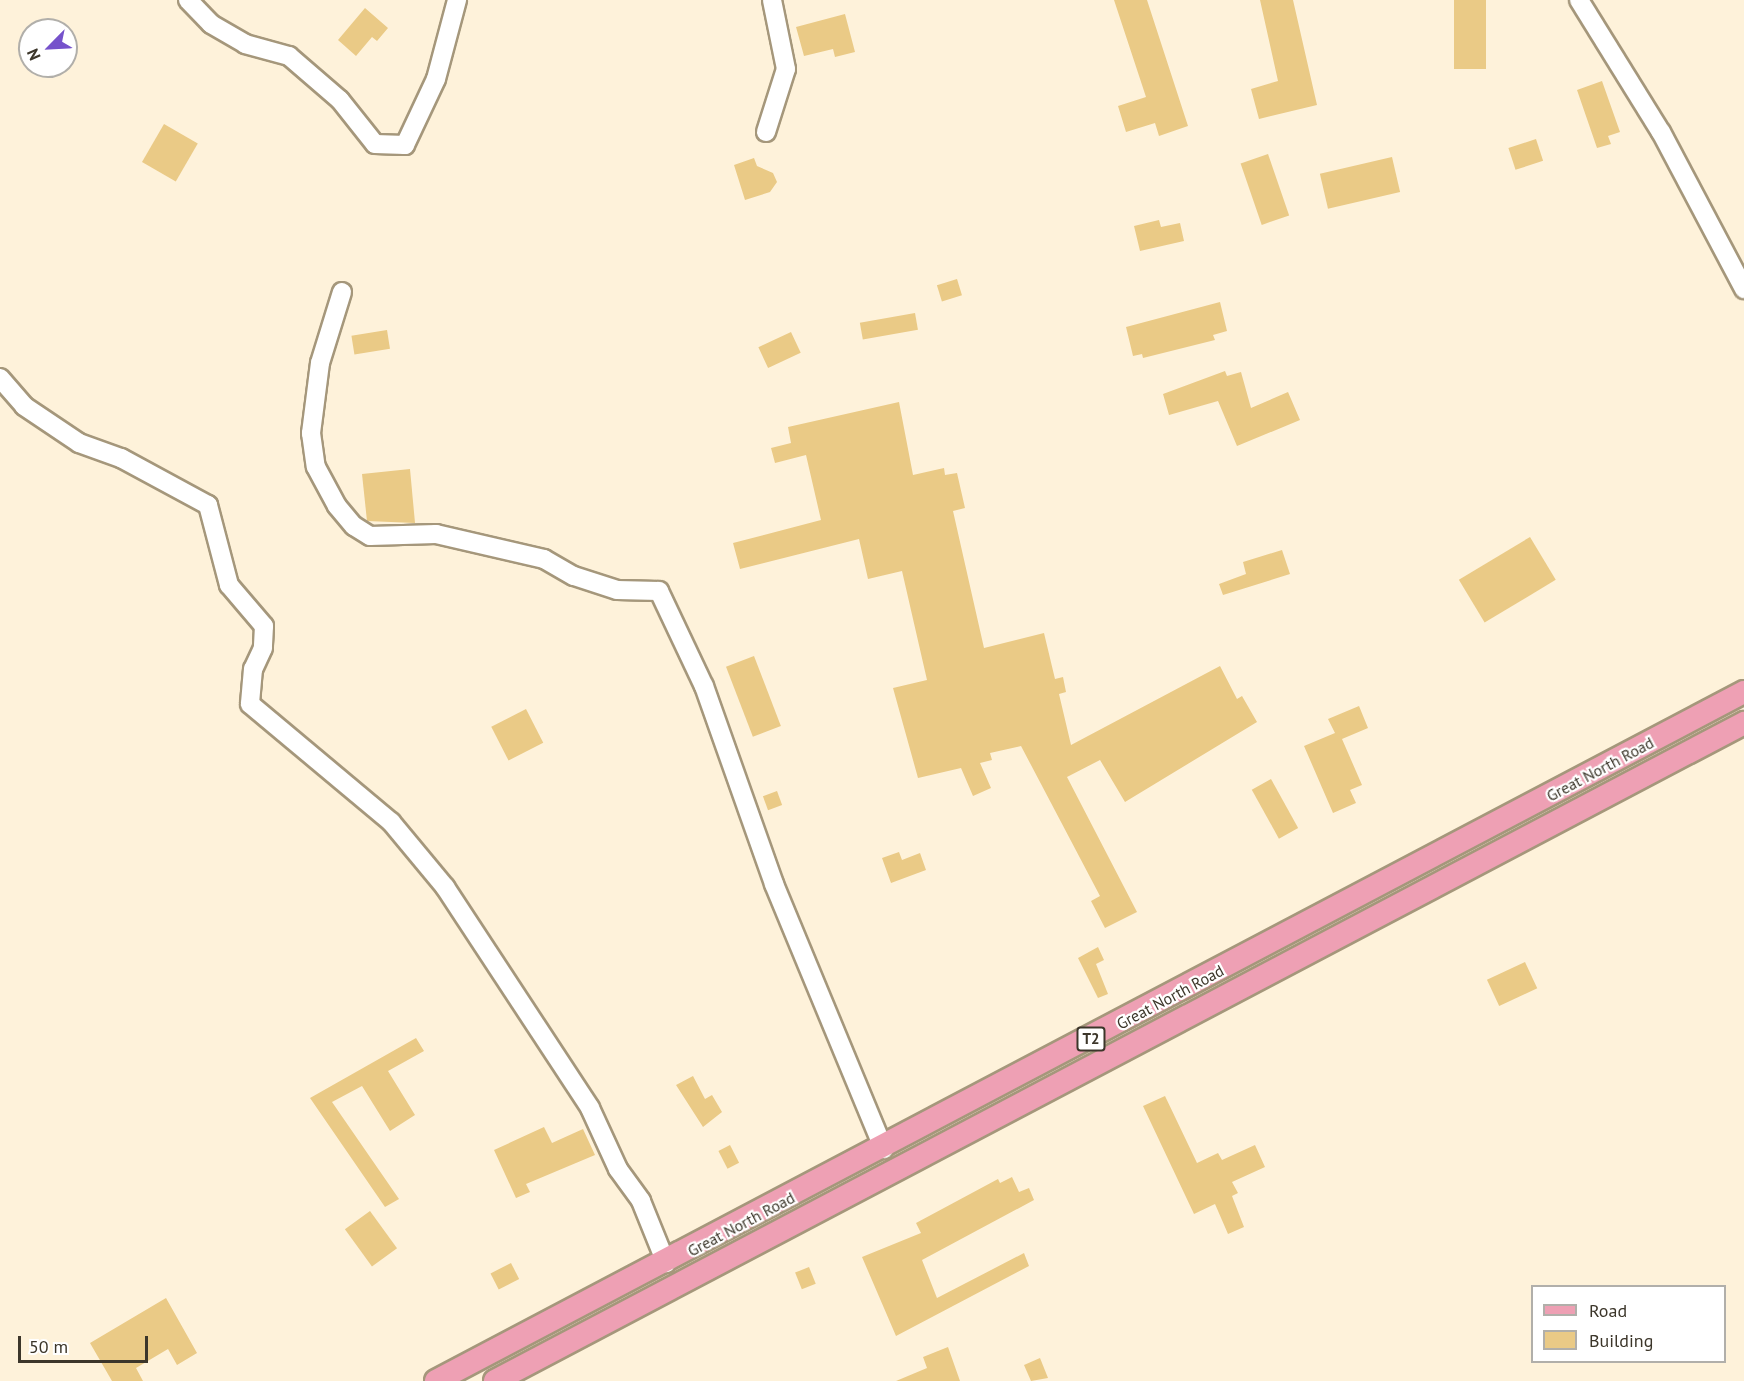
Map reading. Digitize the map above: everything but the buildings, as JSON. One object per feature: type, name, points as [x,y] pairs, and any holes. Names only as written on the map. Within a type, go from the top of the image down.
[{"type":"main road","name":"Great North Road","points":[[436,1381],[884,1149],[1744,692]]},
{"type":"main road","name":"Great North Road","points":[[495,1381],[1744,723]]},
{"type":"street","points":[[188,0],[211,24],[245,44],[289,56],[340,100],[375,144],[405,145],[436,79],[457,0]]},
{"type":"street","points":[[766,132],[786,69],[772,0]]},
{"type":"street","points":[[1579,0],[1661,132],[1744,290]]},
{"type":"street","points":[[342,292],[320,363],[311,433],[316,467],[337,506],[354,526],[370,536],[436,534],[544,559],[574,576],[617,590],[658,591],[704,686],[774,884],[884,1149]]},
{"type":"street","points":[[0,378],[24,406],[79,443],[121,458],[207,505],[229,585],[264,626],[263,648],[253,669],[250,704],[391,822],[445,887],[590,1108],[618,1169],[641,1202],[666,1263]]}]
